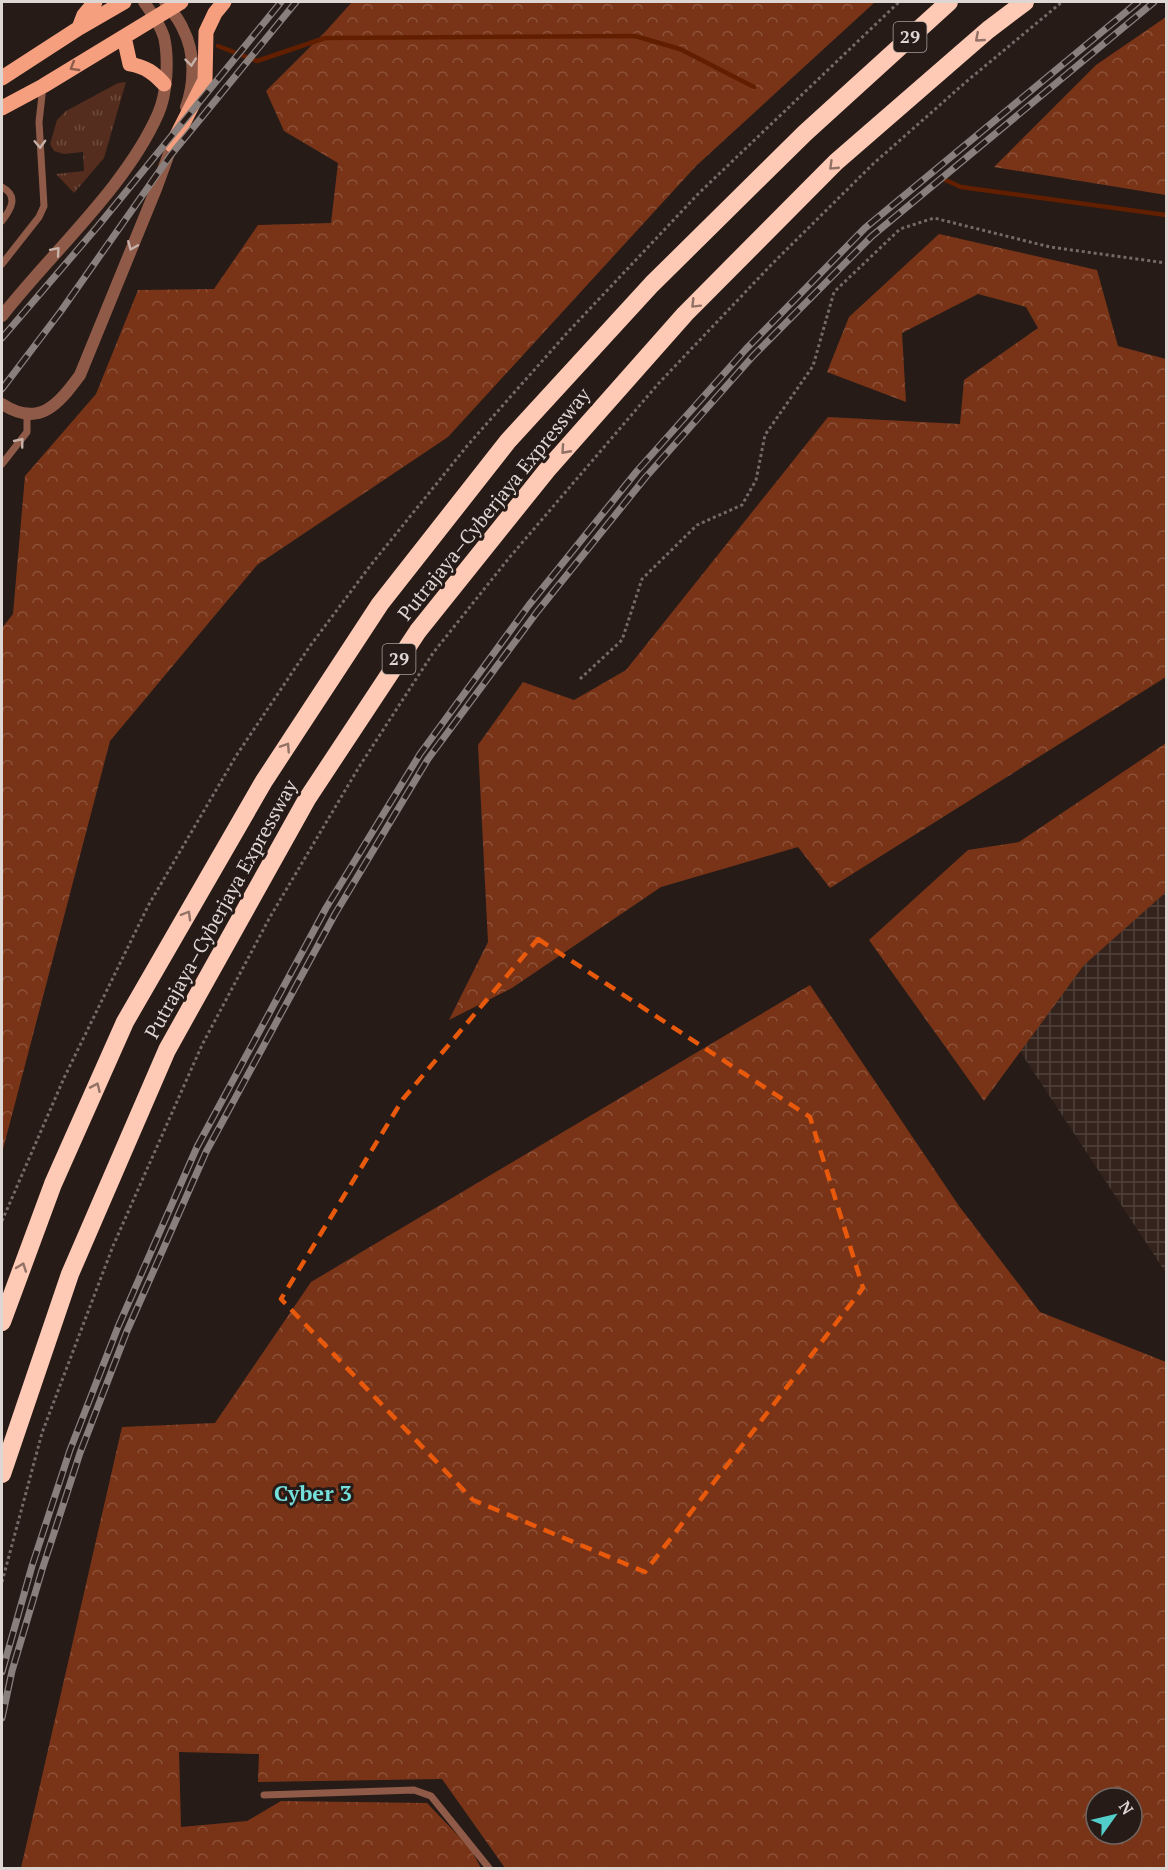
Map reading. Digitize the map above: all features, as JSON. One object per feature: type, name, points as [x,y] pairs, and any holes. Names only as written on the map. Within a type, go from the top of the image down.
[{"type":"highway","name":"Putrajaya–Cyberjaya Expressway","points":[[2,1322],[53,1184],[125,1022],[264,781],[380,604],[508,441],[652,284],[805,133],[949,2]]},
{"type":"highway","name":"Putrajaya–Cyberjaya Expressway","points":[[2,1474],[70,1274],[167,1050],[307,799],[418,632],[547,470],[685,314],[836,162],[988,30],[1025,2]]},
{"type":"main road","points":[[79,28],[84,15],[95,2]]},
{"type":"main road","points":[[2,78],[124,2]]},
{"type":"main road","points":[[172,145],[205,80],[206,32],[215,13],[224,2]]},
{"type":"main road","points":[[2,108],[124,37],[155,18],[172,4]]},
{"type":"main road","points":[[124,37],[130,64],[154,73],[164,84]]},
{"type":"street","points":[[2,316],[110,189],[159,112],[166,53],[163,35],[144,2]]},
{"type":"street","points":[[2,404],[13,411],[27,415],[41,412],[62,400],[80,375],[172,145],[193,82],[187,38],[172,4]]},
{"type":"lane","points":[[2,264],[39,217],[44,206],[39,122],[43,86]]},
{"type":"lane","points":[[2,187],[8,190],[12,198],[11,209],[2,221]]},
{"type":"lane","points":[[2,464],[27,432],[27,415]]},
{"type":"lane","points":[[264,1795],[414,1790],[431,1796],[489,1869]]},
{"type":"path","points":[[628,268],[699,193],[899,2]]},
{"type":"path","points":[[2,1582],[42,1433],[113,1246],[202,1045],[270,917],[359,767],[433,653],[509,558],[658,384],[772,264],[873,164],[967,81],[1062,2]]},
{"type":"path","points":[[580,679],[622,640],[642,579],[697,525],[742,505],[756,480],[765,435],[813,366],[834,292],[900,229],[934,218],[1050,247],[1167,263]]},
{"type":"highlighted area","points":[[538,939],[810,1117],[863,1288],[645,1572],[473,1500],[281,1299],[403,1099]]},
{"type":"shaded area","points":[[1166,842],[1166,1273],[967,971]]},
{"type":"green space","points":[[352,2],[875,2],[696,166],[448,437],[257,565],[110,741],[2,1153],[2,628],[13,614],[25,476],[96,394],[138,290],[214,289],[258,225],[331,223],[338,163],[284,131],[266,91]]},
{"type":"green space","points":[[1166,17],[1166,195],[994,167],[1096,65]]},
{"type":"green space","points":[[126,82],[104,158],[74,193],[56,174],[84,171],[83,152],[64,154],[54,151],[50,144],[57,120],[66,111],[118,83]]},
{"type":"green space","points":[[939,234],[1097,270],[1118,346],[1166,359],[1166,677],[830,888],[798,847],[661,887],[512,988],[449,1020],[488,942],[478,745],[523,682],[574,700],[626,670],[828,417],[960,424],[964,380],[1038,328],[1026,307],[978,294],[902,333],[906,402],[827,372],[849,317]]},
{"type":"green space","points":[[1166,743],[1166,892],[1084,965],[984,1101],[869,940],[968,850],[1019,842]]},
{"type":"green space","points":[[810,985],[959,1206],[1040,1312],[1166,1362],[1166,1868],[505,1868],[442,1779],[258,1782],[259,1754],[179,1752],[181,1827],[247,1821],[281,1801],[427,1803],[470,1848],[481,1868],[21,1868],[122,1427],[215,1423],[311,1282]]},
{"type":"waterway","points":[[218,46],[257,61],[325,38],[635,36],[680,49],[754,87]]},
{"type":"waterway","points":[[941,178],[961,187],[1166,215]]},
{"type":"railway","points":[[2,338],[98,226],[281,2]]},
{"type":"railway","points":[[2,389],[61,311],[170,156],[296,2]]},
{"type":"railway","points":[[2,1672],[32,1566],[70,1450],[118,1327],[197,1147],[326,908],[420,754],[529,605],[637,471],[746,349],[865,228],[1138,2]]},
{"type":"railway","points":[[2,1718],[12,1671],[80,1453],[127,1331],[206,1152],[335,914],[428,759],[537,612],[645,478],[753,356],[872,236],[1154,2]]},
{"type":"district","name":"Cyber 3","points":[[313,1493]]}]
